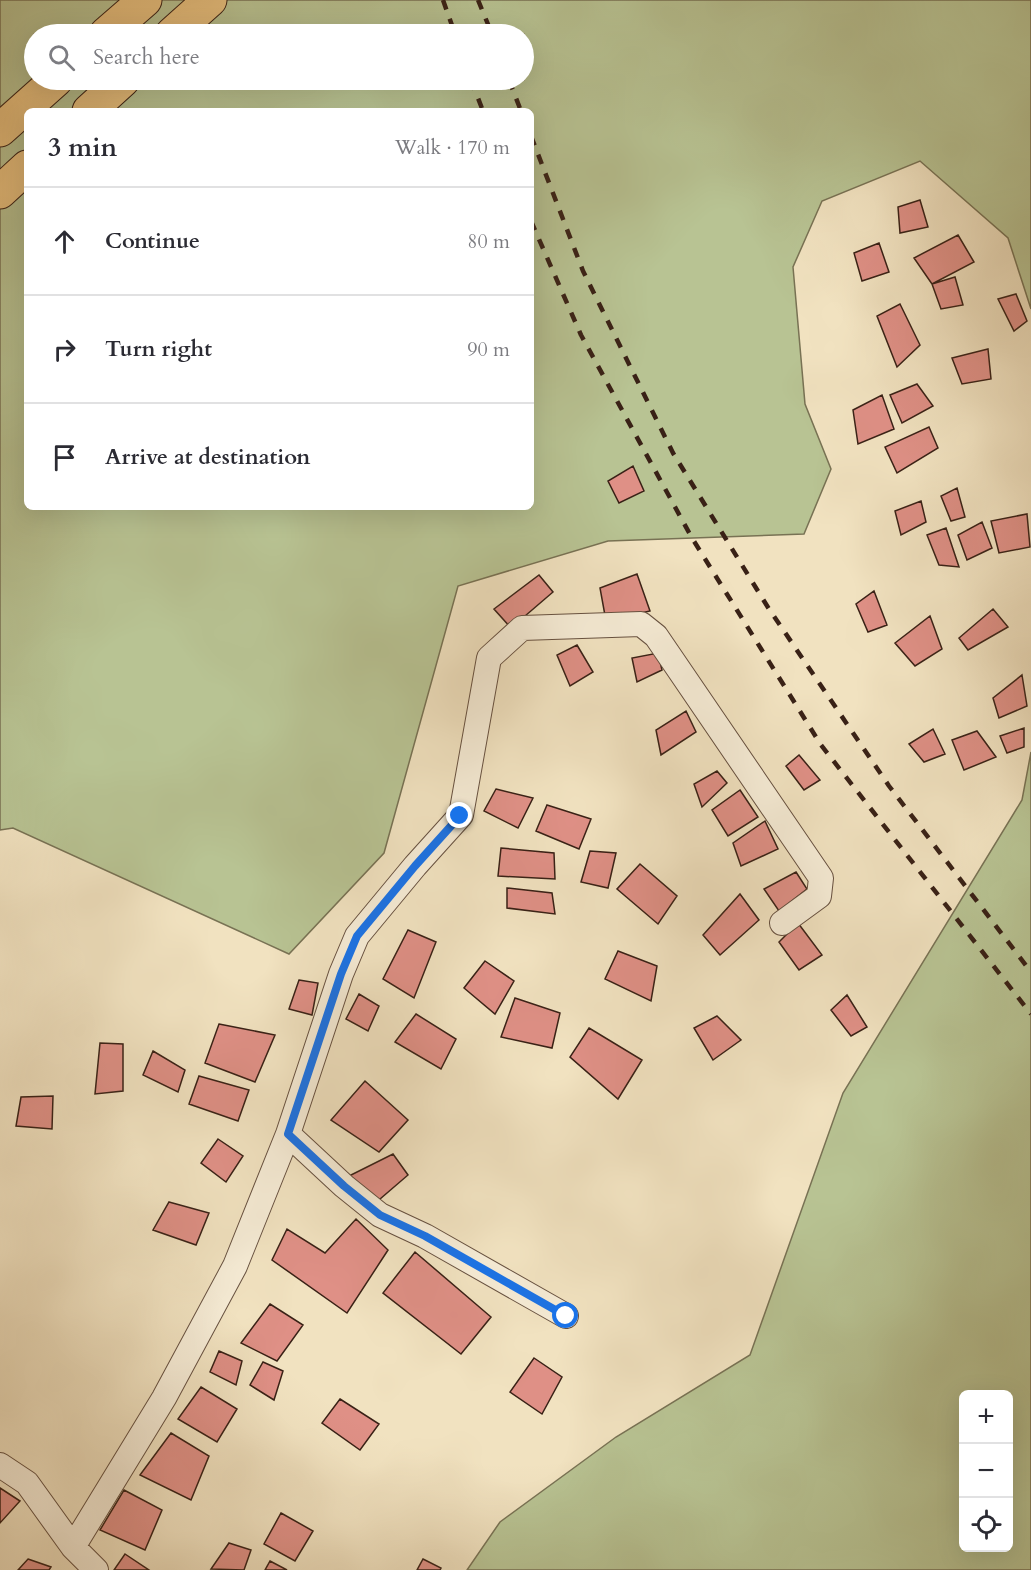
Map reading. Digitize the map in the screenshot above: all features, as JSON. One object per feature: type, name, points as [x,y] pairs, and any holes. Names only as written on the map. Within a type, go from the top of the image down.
[{"type":"highway","points":[[117,24],[145,0]]},
{"type":"highway","points":[[183,24],[210,0]]},
{"type":"highway","points":[[25,108],[45,90]]},
{"type":"highway","points":[[91,108],[112,90]]},
{"type":"highway","points":[[0,130],[24,109]]},
{"type":"highway","points":[[0,192],[24,170]]},
{"type":"street","points":[[73,1547],[164,1398],[235,1266],[288,1134],[341,974],[357,936],[460,816],[489,658],[522,628],[641,624],[656,636],[821,878],[819,896],[782,923]]},
{"type":"street","points":[[288,1134],[344,1186],[380,1215],[425,1236],[566,1316]]},
{"type":"street","points":[[0,1465],[27,1483],[73,1547],[96,1570]]},
{"type":"green space","points":[[0,0],[1031,0],[1031,309],[1008,238],[920,161],[822,201],[793,267],[805,404],[831,469],[804,534],[608,541],[458,586],[384,853],[289,954],[13,828],[0,830]]},
{"type":"green space","points":[[1031,752],[1031,1570],[467,1570],[500,1522],[616,1437],[750,1355],[843,1093],[1022,800]]},
{"type":"building","points":[[920,200],[928,227],[900,233],[898,207]]},
{"type":"building","points":[[958,235],[974,262],[932,284],[914,258]]},
{"type":"building","points":[[879,243],[889,272],[862,281],[854,253]]},
{"type":"building","points":[[955,277],[963,305],[941,309],[932,284]]},
{"type":"building","points":[[1016,294],[1027,321],[1014,331],[998,299]]},
{"type":"building","points":[[900,304],[920,345],[897,367],[877,316]]},
{"type":"building","points":[[988,349],[991,379],[962,384],[952,358]]},
{"type":"building","points":[[917,384],[933,406],[902,423],[890,395]]},
{"type":"building","points":[[882,395],[894,429],[858,444],[853,410]]},
{"type":"building","points":[[929,427],[938,448],[897,473],[885,447]]},
{"type":"building","points":[[633,466],[644,491],[619,503],[608,481]]},
{"type":"building","points":[[957,488],[965,517],[951,521],[941,496]]},
{"type":"building","points":[[921,501],[926,522],[901,535],[895,511]]},
{"type":"building","points":[[1027,514],[1030,547],[999,553],[991,521]]},
{"type":"building","points":[[982,522],[992,548],[967,560],[958,535]]},
{"type":"building","points":[[946,528],[959,567],[939,565],[927,535]]},
{"type":"building","points":[[637,574],[650,611],[606,621],[600,588]]},
{"type":"building","points":[[539,575],[553,592],[511,628],[494,609]]},
{"type":"building","points":[[874,591],[887,625],[868,632],[856,604]]},
{"type":"building","points":[[993,609],[1008,627],[968,650],[959,638]]},
{"type":"building","points":[[930,616],[942,649],[915,666],[895,643]]},
{"type":"building","points":[[577,645],[593,672],[570,686],[557,655]]},
{"type":"building","points":[[658,653],[662,670],[637,682],[632,658]]},
{"type":"building","points":[[1022,675],[1027,706],[999,718],[993,698]]},
{"type":"building","points":[[686,711],[696,732],[661,755],[656,730]]},
{"type":"building","points":[[1024,728],[1024,747],[1007,753],[1000,736]]},
{"type":"building","points":[[933,729],[945,754],[924,762],[909,744]]},
{"type":"building","points":[[977,731],[996,757],[964,770],[952,740]]},
{"type":"building","points":[[799,755],[820,780],[804,790],[786,766]]},
{"type":"building","points":[[717,771],[727,783],[702,807],[694,784]]},
{"type":"building","points":[[496,789],[533,798],[518,828],[484,811]]},
{"type":"building","points":[[740,790],[758,817],[728,836],[712,810]]},
{"type":"building","points":[[547,805],[591,819],[579,849],[536,831]]},
{"type":"building","points":[[765,821],[778,849],[741,866],[733,843]]},
{"type":"building","points":[[501,848],[554,853],[555,879],[498,876]]},
{"type":"building","points":[[590,851],[616,853],[608,888],[581,882]]},
{"type":"building","points":[[640,864],[677,896],[658,924],[617,889]]},
{"type":"building","points":[[796,872],[807,889],[779,911],[764,889]]},
{"type":"building","points":[[507,888],[552,893],[555,914],[507,908]]},
{"type":"building","points":[[740,894],[759,920],[720,955],[703,935]]},
{"type":"building","points":[[798,923],[822,955],[799,970],[779,942]]},
{"type":"building","points":[[408,930],[436,942],[414,998],[383,979]]},
{"type":"building","points":[[618,951],[657,966],[651,1001],[605,979]]},
{"type":"building","points":[[485,961],[514,981],[495,1014],[464,988]]},
{"type":"building","points":[[299,980],[318,983],[312,1015],[289,1009]]},
{"type":"building","points":[[359,994],[379,1006],[368,1031],[346,1019]]},
{"type":"building","points":[[847,995],[867,1027],[851,1036],[831,1010]]},
{"type":"building","points":[[515,998],[560,1013],[552,1048],[501,1037]]},
{"type":"building","points":[[416,1014],[456,1039],[441,1069],[395,1042]]},
{"type":"building","points":[[717,1016],[741,1040],[713,1060],[694,1028]]},
{"type":"building","points":[[219,1024],[275,1035],[255,1082],[205,1063]]},
{"type":"building","points":[[589,1028],[642,1060],[618,1099],[570,1057]]},
{"type":"building","points":[[100,1043],[123,1044],[123,1091],[95,1094]]},
{"type":"building","points":[[153,1051],[185,1070],[178,1092],[143,1075]]},
{"type":"building","points":[[199,1076],[249,1090],[238,1121],[189,1104]]},
{"type":"building","points":[[365,1081],[408,1120],[379,1152],[331,1120]]},
{"type":"building","points":[[53,1096],[52,1129],[16,1126],[21,1097]]},
{"type":"building","points":[[218,1139],[243,1156],[226,1182],[201,1163]]},
{"type":"building","points":[[393,1154],[408,1175],[373,1205],[345,1178]]},
{"type":"building","points":[[169,1202],[209,1213],[196,1245],[153,1230]]},
{"type":"building","points":[[356,1219],[388,1250],[347,1313],[272,1260],[287,1229],[325,1253]]},
{"type":"building","points":[[415,1252],[491,1317],[461,1354],[383,1293]]},
{"type":"building","points":[[270,1304],[303,1325],[277,1361],[241,1343]]},
{"type":"building","points":[[219,1351],[242,1361],[236,1385],[210,1372]]},
{"type":"building","points":[[534,1358],[562,1377],[542,1414],[510,1392]]},
{"type":"building","points":[[263,1362],[283,1371],[274,1400],[250,1385]]},
{"type":"building","points":[[201,1387],[237,1409],[217,1442],[178,1419]]},
{"type":"building","points":[[340,1399],[379,1424],[360,1450],[322,1423]]},
{"type":"building","points":[[171,1433],[209,1456],[191,1500],[140,1475]]},
{"type":"building","points":[[0,1488],[20,1501],[0,1523]]},
{"type":"building","points":[[124,1490],[162,1510],[145,1550],[100,1530]]},
{"type":"building","points":[[281,1513],[313,1531],[295,1561],[264,1544]]},
{"type":"building","points":[[229,1543],[251,1550],[244,1570],[211,1569]]},
{"type":"building","points":[[125,1554],[149,1570],[114,1570]]},
{"type":"building","points":[[28,1559],[51,1567],[49,1570],[18,1570]]},
{"type":"building","points":[[423,1559],[441,1568],[440,1570],[417,1570]]},
{"type":"building","points":[[270,1561],[287,1570],[265,1570]]},
{"type":"railway","points":[[443,0],[451,24]]},
{"type":"railway","points":[[478,0],[488,24]]},
{"type":"railway","points":[[475,90],[482,108]]},
{"type":"railway","points":[[513,90],[520,108]]},
{"type":"railway","points":[[534,144],[583,271],[673,453],[769,609],[889,786],[1031,972]]},
{"type":"railway","points":[[534,228],[581,335],[692,538],[821,745],[1031,1014]]},
{"type":"route","points":[[460,816],[357,936],[341,974],[288,1134],[344,1186],[380,1215],[425,1236],[566,1316]]}]
